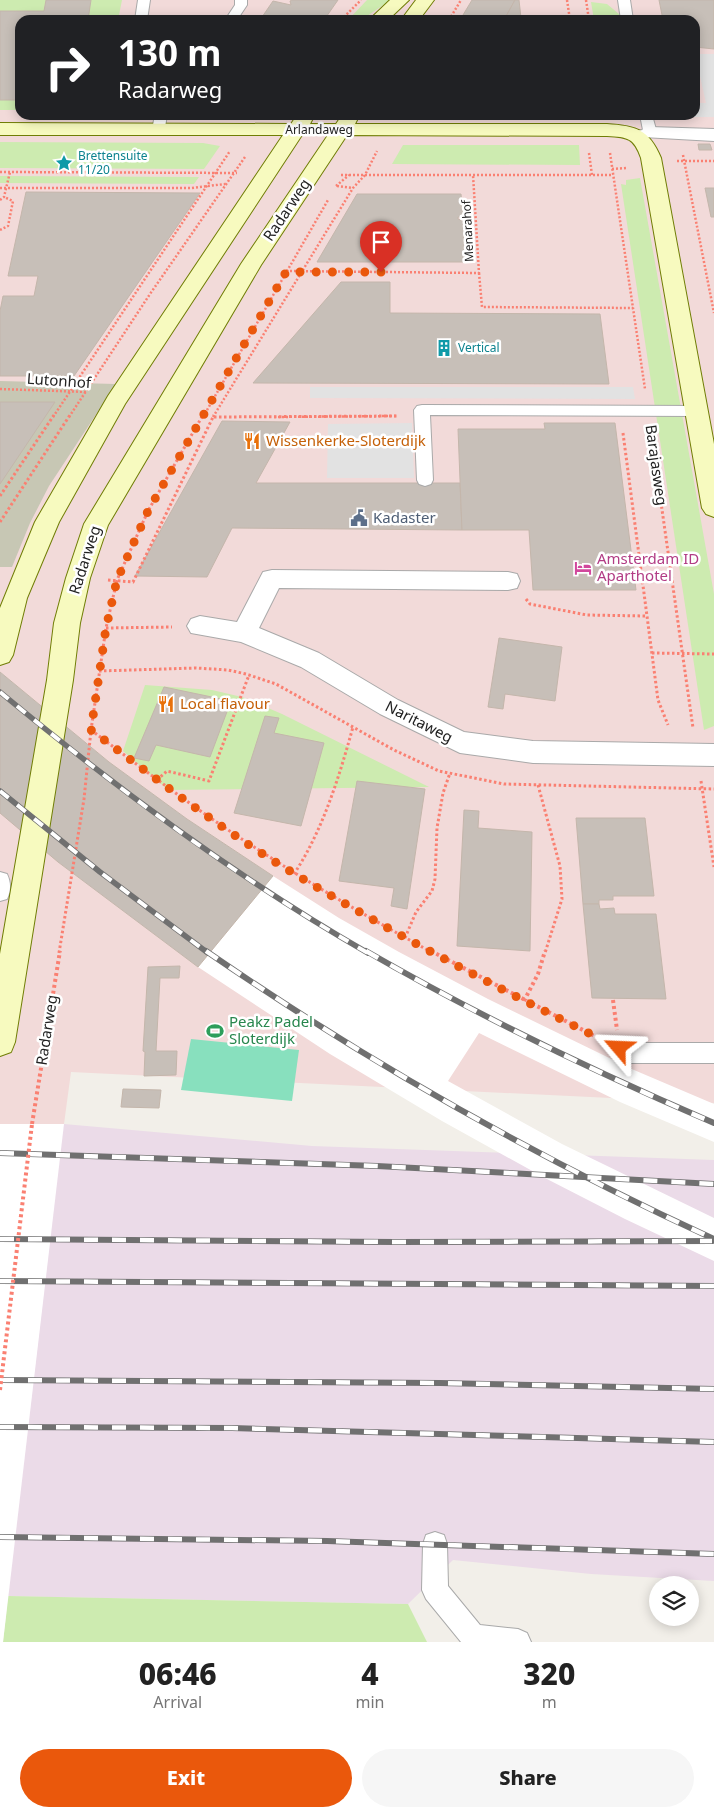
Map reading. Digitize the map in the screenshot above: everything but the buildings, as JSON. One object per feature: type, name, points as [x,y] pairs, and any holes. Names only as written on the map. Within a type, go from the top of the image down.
[{"type":"street","points":[[384,15],[400,0]]},
{"type":"street","points":[[414,15],[425,0]]},
{"type":"street","name":"Arlandaweg","points":[[0,129],[160,122],[243,130],[301,122],[607,130],[644,127]]},
{"type":"street","points":[[0,653],[15,598],[47,522],[116,401],[301,122]]},
{"type":"street","name":"Radarweg","points":[[0,1042],[4,986],[60,680],[67,623],[78,578],[96,524],[246,272],[346,123]]},
{"type":"street","points":[[714,135],[680,135],[644,127],[652,158],[714,508]]},
{"type":"street","points":[[244,633],[272,579],[508,582]]},
{"type":"street","name":"Naritaweg","points":[[200,626],[244,633],[310,660],[389,707],[460,742],[533,752],[697,755]]},
{"type":"lane","points":[[142,15],[144,0]]},
{"type":"lane","points":[[234,15],[241,5],[241,0]]},
{"type":"lane","points":[[624,0],[627,15]]},
{"type":"lane","points":[[425,480],[422,410],[698,411]]},
{"type":"lane","points":[[0,880],[0,893]]},
{"type":"lane","points":[[624,1051],[714,1052]]},
{"type":"lane","points":[[435,1544],[435,1590],[473,1637],[518,1642]]},
{"type":"path","points":[[346,15],[361,0]]},
{"type":"path","points":[[452,15],[461,0]]},
{"type":"path","points":[[567,0],[569,15]]},
{"type":"path","points":[[586,0],[588,15]]},
{"type":"path","points":[[0,496],[243,130]]},
{"type":"path","points":[[680,135],[714,313]]},
{"type":"path","points":[[0,172],[233,173],[262,179]]},
{"type":"path","points":[[0,200],[4,197],[10,172]]},
{"type":"path","points":[[0,522],[233,173]]},
{"type":"path","points":[[336,186],[349,175]]},
{"type":"path","points":[[306,180],[349,175],[473,175]]},
{"type":"path","name":"Barajasweg","points":[[473,175],[613,175],[697,755]]},
{"type":"path","name":"Menarahof","points":[[286,272],[479,273],[473,175]]},
{"type":"path","points":[[0,188],[192,188],[262,179]]},
{"type":"path","points":[[133,582],[213,417],[353,188],[306,180]]},
{"type":"path","name":"Radarweg","points":[[0,1390],[32,1124],[84,799],[99,671],[112,598],[117,580],[148,511],[330,194]]},
{"type":"path","points":[[0,230],[8,226],[13,201],[4,197]]},
{"type":"path","points":[[479,273],[482,307],[632,308]]},
{"type":"path","name":"Lutonhof","points":[[0,389],[87,392],[116,401]]},
{"type":"path","points":[[213,417],[395,416],[422,410]]},
{"type":"path","name":"Barajasweg","points":[[620,410],[658,700],[697,755]]},
{"type":"path","points":[[508,582],[530,604],[587,615],[647,616]]},
{"type":"path","points":[[106,628],[200,626]]},
{"type":"path","points":[[652,653],[714,654]]},
{"type":"path","points":[[157,780],[167,771],[210,781],[249,675]]},
{"type":"path","points":[[294,874],[306,856],[338,779],[353,727]]},
{"type":"path","points":[[91,730],[187,804],[294,874],[405,938],[624,1051]]},
{"type":"path","points":[[697,755],[714,866]]},
{"type":"path","points":[[405,938],[416,912],[432,891],[435,879],[437,828],[443,793],[450,773]]},
{"type":"path","points":[[524,1001],[538,974],[562,899],[560,866],[538,785]]},
{"type":"path","points":[[702,788],[714,789]]},
{"type":"path","points":[[613,1000],[624,1051]]},
{"type":"shaded area","points":[[0,0],[714,0],[714,1103],[71,1072],[64,1124],[0,1124]]},
{"type":"shaded area","points":[[700,54],[714,54],[714,117],[700,117],[700,103],[706,103],[700,76]]},
{"type":"shaded area","points":[[0,381],[116,384],[49,486],[30,523],[12,567],[0,567]]},
{"type":"shaded area","points":[[310,387],[633,387],[635,399],[310,398]]},
{"type":"shaded area","points":[[412,423],[414,478],[327,478],[328,424]]},
{"type":"shaded area","points":[[0,1124],[64,1124],[312,1146],[714,1160],[714,1581],[699,1580],[699,1576],[649,1577],[591,1574],[453,1560],[408,1604],[0,1596]]},
{"type":"green space","points":[[0,0],[122,0],[119,15],[15,15],[15,110],[0,110]]},
{"type":"green space","points":[[367,0],[391,0],[368,15],[353,15]]},
{"type":"green space","points":[[591,2],[607,4],[619,15],[593,15]]},
{"type":"green space","points":[[0,142],[203,143],[220,146],[204,169],[0,168]]},
{"type":"green space","points":[[403,145],[579,145],[580,165],[392,164]]},
{"type":"green space","points":[[0,176],[199,177],[194,184],[0,183]]},
{"type":"green space","points":[[640,178],[714,594],[714,726],[704,730],[621,184],[626,185],[626,180]]},
{"type":"green space","points":[[145,685],[212,690],[242,697],[282,714],[429,787],[168,790],[123,751]]},
{"type":"green space","points":[[191,1039],[299,1050],[292,1101],[181,1090]]},
{"type":"green space","points":[[8,1596],[408,1604],[427,1642],[3,1642]]},
{"type":"pier","points":[[0,672],[109,762],[187,819],[339,918],[488,999],[634,1070],[714,1104],[714,1142],[620,1102],[479,1033],[448,1081],[562,1144],[714,1218],[714,1261],[625,1219],[545,1178],[442,1121],[330,1054],[198,967],[58,862]]},
{"type":"pier","points":[[0,1124],[64,1124],[3,1642],[0,1642]]},
{"type":"railway","points":[[0,692],[88,763],[178,830],[272,894],[368,953]]},
{"type":"railway","points":[[0,791],[100,872],[208,953]]},
{"type":"railway","points":[[206,951],[267,992],[390,1069],[454,1106],[586,1177]]},
{"type":"railway","points":[[366,951],[494,1021],[625,1084],[714,1123]]},
{"type":"railway","points":[[0,1153],[377,1166],[586,1177]]},
{"type":"railway","points":[[586,1177],[714,1184]]},
{"type":"railway","points":[[586,1177],[714,1239]]},
{"type":"railway","points":[[0,1239],[395,1242],[712,1241]]},
{"type":"railway","points":[[0,1281],[714,1286]]},
{"type":"railway","points":[[0,1380],[440,1383],[714,1389]]},
{"type":"railway","points":[[0,1427],[232,1428],[714,1442]]},
{"type":"railway","points":[[0,1537],[327,1541],[714,1554]]},
{"type":"place","name":"Brettensuite 11/20","points":[[64,163]]},
{"type":"place","name":"Vertical","points":[[444,348]]},
{"type":"place","name":"Wissenkerke-Sloterdijk","points":[[252,441]]},
{"type":"place","name":"Kadaster","points":[[359,518]]},
{"type":"place","name":"Amsterdam ID Aparthotel","points":[[583,568]]},
{"type":"place","name":"Local flavour","points":[[166,704]]},
{"type":"place","name":"Peakz Padel Sloterdijk","points":[[215,1031]]},
{"type":"route","points":[[381,272],[286,272],[148,511],[117,580],[106,628],[91,730],[187,804],[284,867],[403,937],[485,981],[619,1048]]}]
